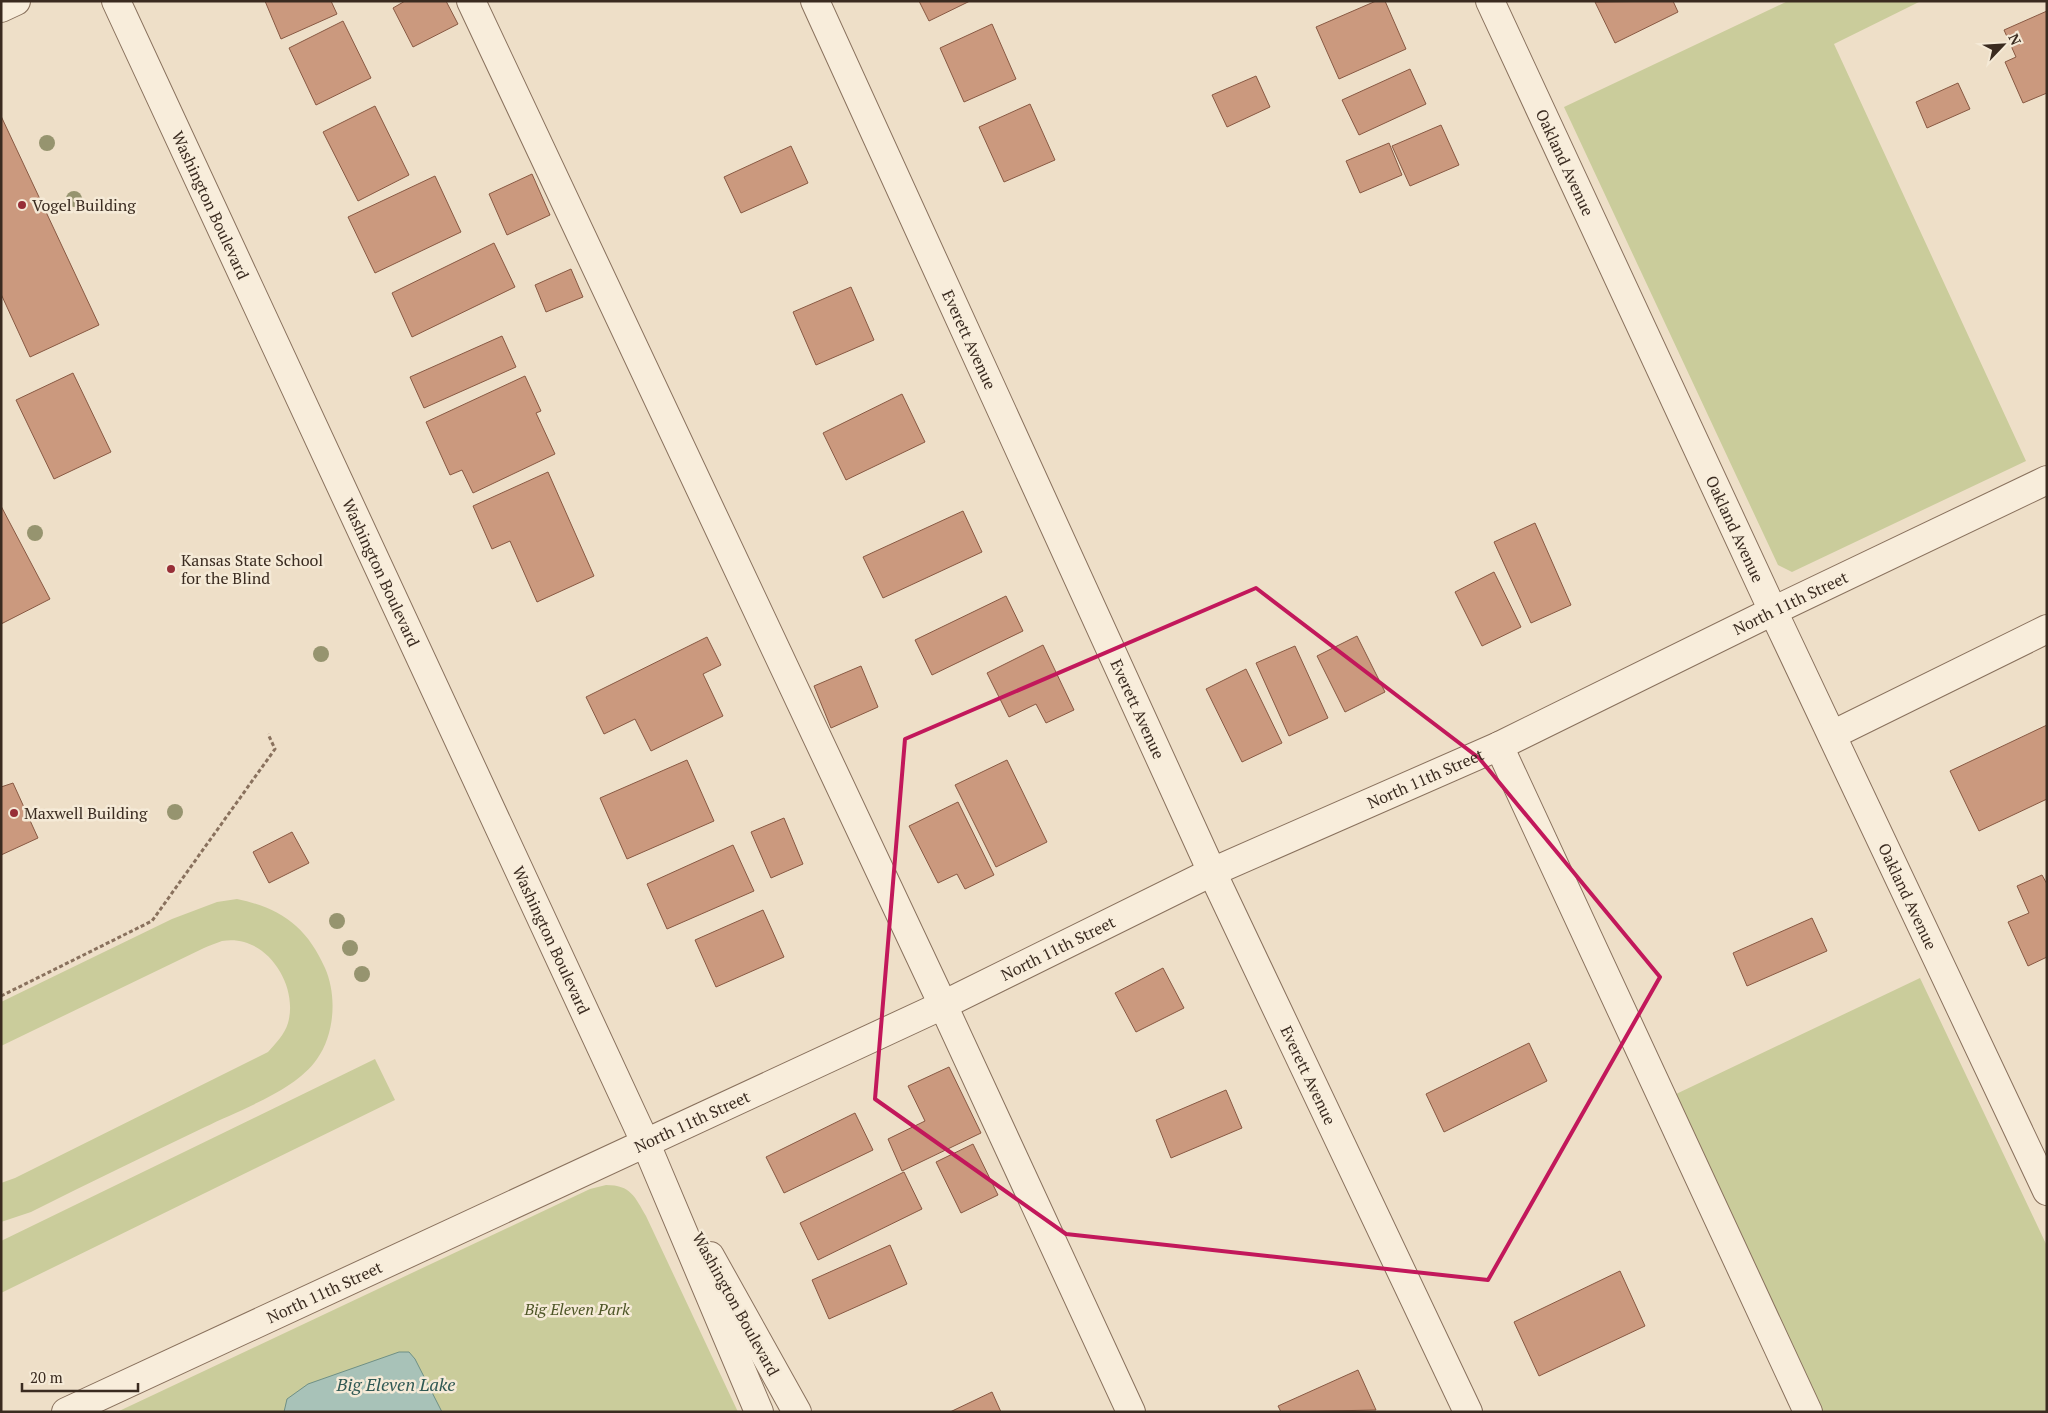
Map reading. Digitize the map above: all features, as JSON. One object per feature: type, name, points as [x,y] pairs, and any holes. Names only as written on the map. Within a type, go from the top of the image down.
[{"type":"street","points":[[1,8],[16,1]]},
{"type":"street","name":"Washington Boulevard","points":[[116,1],[646,1144],[759,1412]]},
{"type":"street","points":[[471,1],[944,1005],[1131,1412]]},
{"type":"street","name":"Everett Avenue","points":[[815,1],[1212,872],[1468,1412]]},
{"type":"street","name":"Oakland Avenue","points":[[1490,1],[1773,611],[2047,1191]]},
{"type":"street","name":"North 11th Street","points":[[66,1412],[944,1005],[1212,872],[1499,746],[1773,611],[2047,480]]},
{"type":"street","points":[[1832,735],[2047,629]]},
{"type":"street","points":[[1499,746],[1808,1412]]},
{"type":"street","name":"Washington Boulevard","points":[[646,1144],[797,1412]]},
{"type":"path","points":[[1,996],[152,921],[275,749],[268,734]]},
{"type":"highlighted area","points":[[1256,588],[1479,758],[1660,977],[1488,1280],[1066,1234],[875,1099],[905,739]]},
{"type":"green space","points":[[1788,1],[1921,1],[1834,44],[2026,461],[1792,572],[1778,565],[1564,107]]},
{"type":"green space","points":[[237,899],[267,908],[291,921],[310,941],[325,968],[331,990],[331,1026],[328,1038],[317,1059],[295,1081],[266,1099],[31,1212],[1,1222],[1,1183],[15,1178],[268,1052],[285,1031],[290,1008],[283,978],[275,964],[265,953],[252,945],[238,941],[222,941],[204,948],[1,1046],[1,1002],[172,919],[217,902]]},
{"type":"green space","points":[[1920,978],[2047,1246],[2047,1412],[1823,1412],[1674,1095]]},
{"type":"green space","points":[[375,1059],[395,1100],[1,1293],[1,1241]]},
{"type":"green space","name":"Big Eleven Park","points":[[606,1185],[621,1187],[627,1190],[639,1203],[738,1412],[117,1412],[590,1189]]},
{"type":"water","name":"Big Eleven Lake","points":[[399,1352],[409,1352],[415,1359],[442,1412],[284,1412],[287,1399],[308,1384]]},
{"type":"building","points":[[265,1],[331,1],[337,14],[281,39]]},
{"type":"building","points":[[405,1],[446,1],[458,24],[413,47],[393,8]]},
{"type":"building","points":[[919,1],[970,1],[929,21]]},
{"type":"building","points":[[1376,1],[1385,1],[1406,49],[1339,79],[1316,27]]},
{"type":"building","points":[[1673,1],[1678,12],[1615,43],[1595,2]]},
{"type":"building","points":[[2047,11],[2047,93],[2023,103],[2005,62],[2016,57],[2004,30]]},
{"type":"building","points":[[343,21],[371,78],[316,105],[289,48]]},
{"type":"building","points":[[992,24],[1016,79],[964,102],[940,48]]},
{"type":"building","points":[[1410,69],[1426,104],[1359,135],[1342,100]]},
{"type":"building","points":[[1256,76],[1270,107],[1227,127],[1212,95]]},
{"type":"building","points":[[1958,83],[1970,109],[1927,128],[1916,102]]},
{"type":"building","points":[[1030,104],[1055,160],[1004,182],[979,127]]},
{"type":"building","points":[[375,106],[409,175],[358,201],[323,132]]},
{"type":"building","name":"Vogel Building","points":[[1,116],[99,325],[30,357],[1,294]]},
{"type":"building","points":[[1441,125],[1459,165],[1410,186],[1392,146]]},
{"type":"building","points":[[1389,143],[1402,175],[1360,193],[1346,161]]},
{"type":"building","points":[[791,146],[808,183],[741,213],[724,177]]},
{"type":"building","points":[[532,174],[550,215],[507,235],[489,194]]},
{"type":"building","points":[[435,176],[461,232],[375,273],[348,217]]},
{"type":"building","points":[[494,243],[515,287],[412,337],[392,293]]},
{"type":"building","points":[[571,269],[583,297],[546,312],[535,285]]},
{"type":"building","points":[[851,287],[874,340],[816,365],[793,312]]},
{"type":"building","points":[[502,336],[516,367],[424,408],[410,377]]},
{"type":"building","points":[[73,373],[111,452],[54,479],[16,400]]},
{"type":"building","points":[[525,376],[541,411],[536,413],[555,454],[473,493],[462,470],[450,475],[426,422]]},
{"type":"building","points":[[902,394],[925,442],[846,480],[823,433]]},
{"type":"building","points":[[548,472],[594,576],[537,602],[510,541],[492,549],[473,506]]},
{"type":"building","points":[[1,506],[50,599],[1,624]]},
{"type":"building","points":[[963,511],[982,552],[883,598],[863,557]]},
{"type":"building","points":[[1535,523],[1571,605],[1531,623],[1494,542]]},
{"type":"building","points":[[1494,572],[1521,627],[1482,646],[1455,592]]},
{"type":"building","points":[[1006,596],[1023,631],[932,675],[915,640]]},
{"type":"building","points":[[1357,636],[1385,692],[1345,712],[1317,656]]},
{"type":"building","points":[[707,637],[721,665],[703,674],[723,716],[651,751],[635,719],[604,734],[586,697]]},
{"type":"building","points":[[1043,645],[1074,710],[1046,723],[1036,704],[1009,717],[987,673]]},
{"type":"building","points":[[1295,646],[1328,718],[1289,736],[1256,663]]},
{"type":"building","points":[[861,666],[878,707],[831,728],[814,686]]},
{"type":"building","points":[[1246,669],[1282,743],[1242,762],[1206,689]]},
{"type":"building","points":[[2047,725],[2047,799],[1979,831],[1950,771]]},
{"type":"building","points":[[687,760],[714,821],[627,859],[600,798]]},
{"type":"building","points":[[1007,760],[1047,842],[996,867],[955,785]]},
{"type":"building","name":"Maxwell Building","points":[[13,783],[38,838],[1,855],[1,787]]},
{"type":"building","points":[[958,802],[994,875],[965,889],[957,874],[938,883],[909,826]]},
{"type":"building","points":[[784,818],[803,864],[771,878],[751,832]]},
{"type":"building","points":[[292,832],[309,863],[269,883],[253,852]]},
{"type":"building","points":[[733,845],[754,891],[667,929],[647,884]]},
{"type":"building","points":[[2042,875],[2047,884],[2047,957],[2028,966],[2008,922],[2029,913],[2017,886]]},
{"type":"building","points":[[763,910],[784,957],[716,987],[695,940]]},
{"type":"building","points":[[1812,918],[1827,951],[1747,986],[1733,953]]},
{"type":"building","points":[[1163,968],[1184,1008],[1136,1032],[1115,993]]},
{"type":"building","points":[[1529,1043],[1547,1081],[1444,1132],[1426,1094]]},
{"type":"building","points":[[949,1067],[981,1133],[902,1171],[888,1139],[925,1121],[908,1086]]},
{"type":"building","points":[[1226,1090],[1242,1128],[1171,1158],[1156,1120]]},
{"type":"building","points":[[855,1113],[873,1150],[784,1193],[766,1157]]},
{"type":"building","points":[[973,1144],[998,1195],[961,1213],[936,1162]]},
{"type":"building","points":[[904,1172],[922,1209],[818,1260],[800,1223]]},
{"type":"building","points":[[890,1245],[907,1284],[829,1319],[812,1280]]},
{"type":"building","points":[[1620,1271],[1645,1326],[1539,1376],[1514,1322]]},
{"type":"building","points":[[1358,1370],[1376,1410],[1281,1412],[1278,1406]]},
{"type":"building","points":[[992,1392],[1001,1412],[950,1412]]},
{"type":"place","name":"Vogel Building","points":[[22,205]]},
{"type":"place","name":"Kansas State School for the Blind","points":[[171,569]]},
{"type":"place","name":"Maxwell Building","points":[[14,813]]}]
